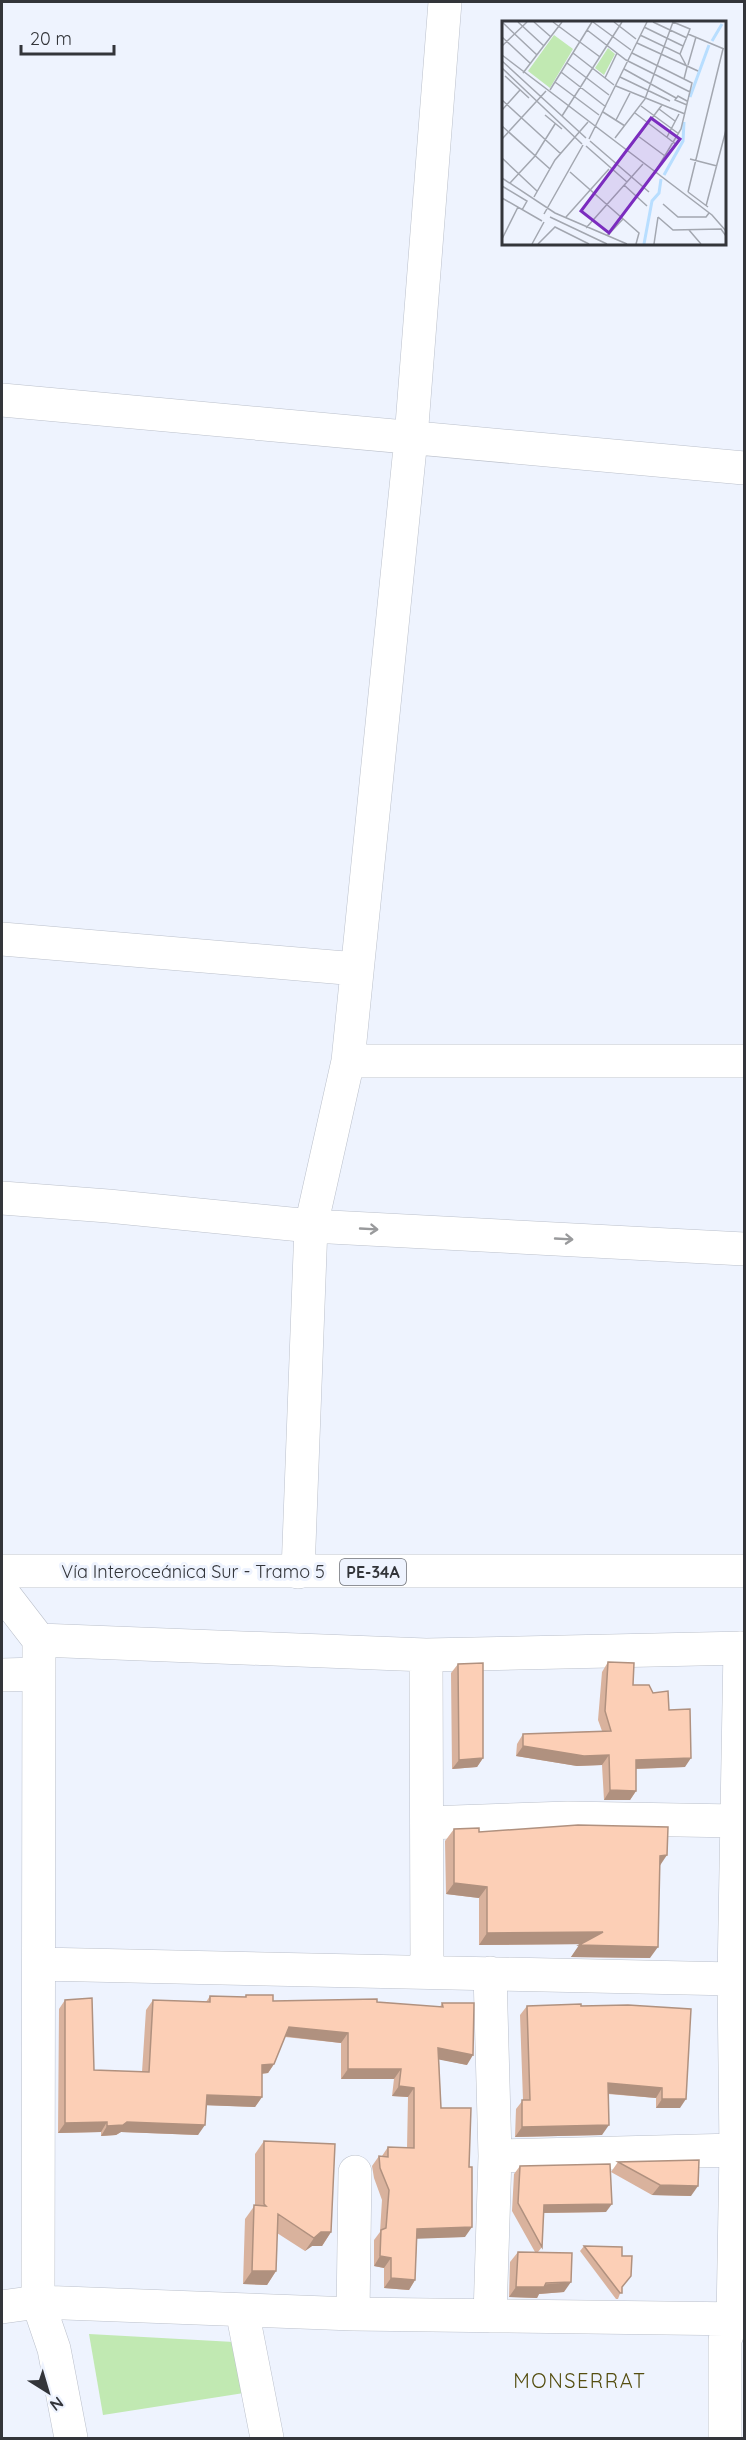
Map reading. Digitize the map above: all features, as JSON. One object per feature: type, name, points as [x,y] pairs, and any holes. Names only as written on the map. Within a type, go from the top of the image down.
[{"type":"main road","points":[[298,1572],[311,1226],[348,1061],[411,438],[445,2]]},
{"type":"main road","points":[[2,400],[744,468]]},
{"type":"main road","points":[[2,939],[357,969]]},
{"type":"main road","points":[[348,1061],[744,1061]]},
{"type":"main road","points":[[2,1198],[311,1226],[744,1249]]},
{"type":"main road","name":"Vía Interoceánica Sur - Tramo 5","points":[[2,1571],[744,1571]]},
{"type":"main road","points":[[2,1592],[39,1640],[38,2302],[54,2349],[71,2439]]},
{"type":"main road","points":[[39,1640],[426,1655],[742,1648],[736,1821],[741,1878],[734,1979],[739,2319],[725,2340],[724,2439]]},
{"type":"main road","points":[[426,1655],[427,1971]]},
{"type":"main road","points":[[2,1675],[39,1674]]},
{"type":"main road","points":[[427,1823],[568,1818],[736,1821]]},
{"type":"main road","points":[[39,1964],[734,1979]]},
{"type":"main road","points":[[490,1973],[495,2156],[490,2316]]},
{"type":"main road","points":[[495,2156],[736,2150]]},
{"type":"main road","points":[[353,2314],[355,2172]]},
{"type":"main road","points":[[2,2307],[38,2302],[353,2314],[739,2319]]},
{"type":"main road","points":[[242,2310],[267,2439]]},
{"type":"green space","points":[[89,2334],[234,2342],[244,2393],[103,2415]]},
{"type":"building","points":[[608,1662],[634,1663],[633,1685],[649,1685],[653,1693],[668,1691],[669,1710],[690,1709],[691,1758],[636,1760],[636,1791],[610,1790],[609,1755],[584,1756],[523,1746],[523,1734],[611,1731],[605,1711]]},
{"type":"building","points":[[483,1663],[483,1758],[459,1760],[458,1664]]},
{"type":"building","points":[[578,1825],[668,1827],[667,1855],[660,1856],[658,1947],[579,1945],[603,1932],[487,1933],[487,1887],[454,1883],[454,1829],[479,1828],[479,1832]]},
{"type":"building","points":[[246,1995],[273,1995],[273,2001],[377,1999],[377,2002],[443,2007],[442,2003],[474,2003],[473,2055],[438,2048],[441,2108],[471,2108],[469,2167],[472,2167],[472,2227],[417,2229],[415,2280],[391,2278],[391,2258],[380,2256],[381,2230],[386,2228],[389,2190],[380,2168],[379,2156],[388,2157],[388,2147],[414,2148],[414,2088],[399,2086],[401,2069],[348,2069],[348,2033],[289,2027],[274,2064],[262,2065],[262,2097],[207,2095],[205,2125],[127,2122],[123,2125],[107,2126],[107,2122],[65,2123],[65,2000],[92,1998],[94,2070],[149,2072],[153,2000],[210,2002],[210,1996],[246,1997]]},
{"type":"building","points":[[581,2004],[581,2006],[628,2005],[691,2009],[686,2099],[662,2099],[662,2088],[608,2083],[609,2125],[522,2127],[522,2100],[530,2100],[527,2006]]},
{"type":"building","points":[[264,2141],[335,2144],[331,2232],[321,2232],[314,2238],[278,2214],[276,2271],[252,2271],[254,2205],[266,2206],[264,2204]]},
{"type":"building","points":[[699,2160],[698,2186],[660,2185],[618,2162]]},
{"type":"building","points":[[610,2164],[612,2204],[544,2205],[542,2247],[518,2203],[520,2166]]},
{"type":"building","points":[[584,2246],[622,2247],[622,2256],[632,2256],[631,2276],[622,2287],[622,2293],[620,2293]]},
{"type":"building","points":[[518,2252],[572,2253],[571,2282],[546,2283],[544,2287],[516,2287]]},
{"type":"district","name":"MONSERRAT","points":[[580,2381]]}]
